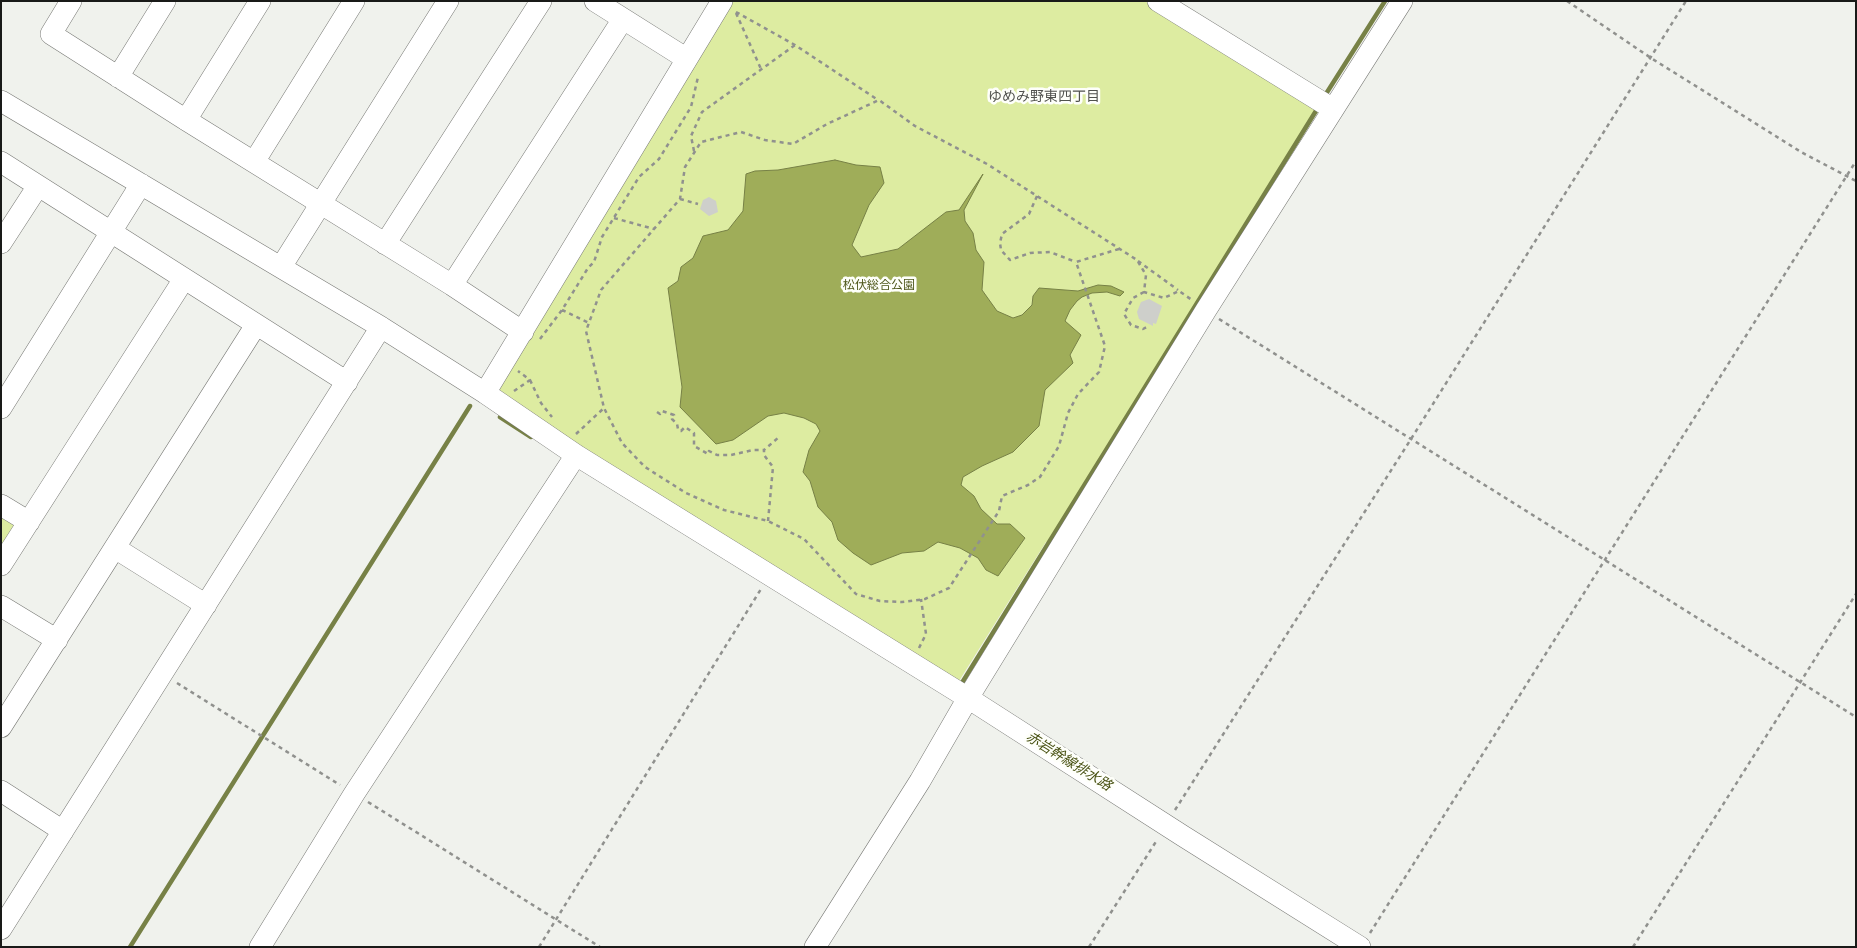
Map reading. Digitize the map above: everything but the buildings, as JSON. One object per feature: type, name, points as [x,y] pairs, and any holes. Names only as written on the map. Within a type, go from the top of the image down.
[{"type":"street","points":[[72,1],[51,34],[530,337]]},
{"type":"street","points":[[118,77],[165,1]]},
{"type":"street","points":[[186,120],[260,1]]},
{"type":"street","points":[[254,162],[354,1]]},
{"type":"street","points":[[281,267],[448,1]]},
{"type":"street","points":[[385,244],[541,1]]},
{"type":"street","points":[[595,1],[693,67]]},
{"type":"street","points":[[1158,1],[1333,109]]},
{"type":"street","points":[[815,947],[920,781],[968,698],[1206,310],[1402,1]]},
{"type":"street","points":[[490,396],[504,362],[530,337],[693,67],[731,9]]},
{"type":"street","points":[[452,286],[623,19]]},
{"type":"street","points":[[1,100],[381,327],[490,396],[572,459],[968,698],[1165,825],[1363,943]]},
{"type":"street","points":[[1,162],[347,382]]},
{"type":"street","points":[[1,408],[141,184]]},
{"type":"street","points":[[1,244],[38,186]]},
{"type":"street","points":[[1,565],[184,279]]},
{"type":"street","points":[[1,728],[256,325]]},
{"type":"street","points":[[1,929],[381,327]]},
{"type":"street","points":[[260,947],[354,794],[572,459]]},
{"type":"street","points":[[1,506],[29,522]]},
{"type":"street","points":[[115,548],[206,605]]},
{"type":"street","points":[[1,606],[56,640]]},
{"type":"street","points":[[1,791],[63,831]]},
{"type":"path","points":[[1567,1],[1650,58],[1801,152],[1856,181]]},
{"type":"path","points":[[1089,947],[1686,1]]},
{"type":"path","points":[[731,9],[795,45],[915,126],[987,164],[1137,260],[1206,310],[1856,717]]},
{"type":"path","points":[[731,9],[761,69]]},
{"type":"path","points":[[694,153],[691,136],[702,112],[795,45]]},
{"type":"path","points":[[530,337],[562,310],[588,268],[594,262],[602,236],[639,177],[659,159],[691,107],[693,67]]},
{"type":"path","points":[[878,100],[827,124],[792,144],[765,140],[741,132],[701,142],[685,167],[680,199],[601,290],[586,331],[604,408],[622,443],[645,467],[686,493],[724,510],[768,521],[804,539],[856,594],[880,601],[902,602],[921,599],[948,588],[999,511],[1002,496],[1028,485],[1040,477],[1059,446],[1068,413],[1078,394],[1099,372],[1105,346],[1076,262]]},
{"type":"path","points":[[1363,943],[1856,161]]},
{"type":"path","points":[[1037,196],[1029,214],[1002,234],[1001,250],[1010,260],[1030,253],[1050,252],[1076,262],[1119,249]]},
{"type":"path","points":[[680,199],[698,204]]},
{"type":"path","points":[[615,218],[655,229]]},
{"type":"path","points":[[1137,260],[1146,275],[1144,292]]},
{"type":"path","points":[[1147,327],[1130,325],[1124,314],[1133,298],[1144,292],[1164,298],[1179,291]]},
{"type":"path","points":[[562,310],[589,323]]},
{"type":"path","points":[[504,362],[530,380],[541,403],[556,422]]},
{"type":"path","points":[[490,396],[501,392],[510,394],[530,380]]},
{"type":"path","points":[[569,431],[575,436],[604,408]]},
{"type":"path","points":[[657,412],[660,414],[662,411],[674,415],[672,420],[677,424],[678,429],[681,431],[685,427],[694,433],[694,446],[708,454],[709,451],[717,455],[731,455],[753,450],[764,450],[780,437]]},
{"type":"path","points":[[764,450],[764,455],[773,467],[768,521]]},
{"type":"path","points":[[538,947],[762,588]]},
{"type":"path","points":[[1633,947],[1856,594]]},
{"type":"path","points":[[912,664],[926,634],[921,599]]},
{"type":"path","points":[[163,674],[600,947]]},
{"type":"green space","name":"松伏総合公園","points":[[728,1],[1149,1],[1317,108],[1261,198],[1207,294],[1203,291],[1169,345],[1174,348],[1053,542],[1046,542],[954,689],[490,393]]},
{"type":"green space","points":[[1,512],[20,523],[1,553]]},
{"type":"shaded area","points":[[835,160],[856,165],[880,167],[884,183],[869,205],[852,245],[861,257],[898,249],[946,212],[959,210],[983,174],[964,210],[965,221],[973,233],[976,250],[984,262],[982,290],[997,311],[1013,318],[1022,315],[1032,305],[1033,296],[1039,288],[1078,291],[1098,285],[1111,286],[1124,292],[1120,296],[1107,292],[1092,293],[1077,301],[1065,321],[1081,335],[1070,355],[1073,363],[1045,390],[1039,426],[1013,452],[963,477],[961,485],[974,496],[981,509],[997,524],[1010,524],[1025,538],[998,576],[986,570],[978,558],[960,548],[938,542],[924,551],[902,553],[871,565],[838,540],[832,522],[818,507],[810,481],[803,472],[809,450],[820,431],[816,424],[804,418],[784,413],[768,416],[733,440],[716,444],[680,407],[682,387],[668,288],[678,281],[681,267],[693,258],[703,236],[728,230],[743,211],[746,174],[755,171],[778,170]]},
{"type":"waterway","points":[[1324,97],[1385,1]]},
{"type":"waterway","points":[[960,686],[1319,106]]},
{"type":"waterway","points":[[130,947],[470,406]]},
{"type":"waterway","points":[[500,417],[531,437]]},
{"type":"district","name":"ゆめみ野東四丁目","points":[[1044,96]]},
{"type":"water label","name":"赤岩幹線排水路","points":[[1069,761]]}]
